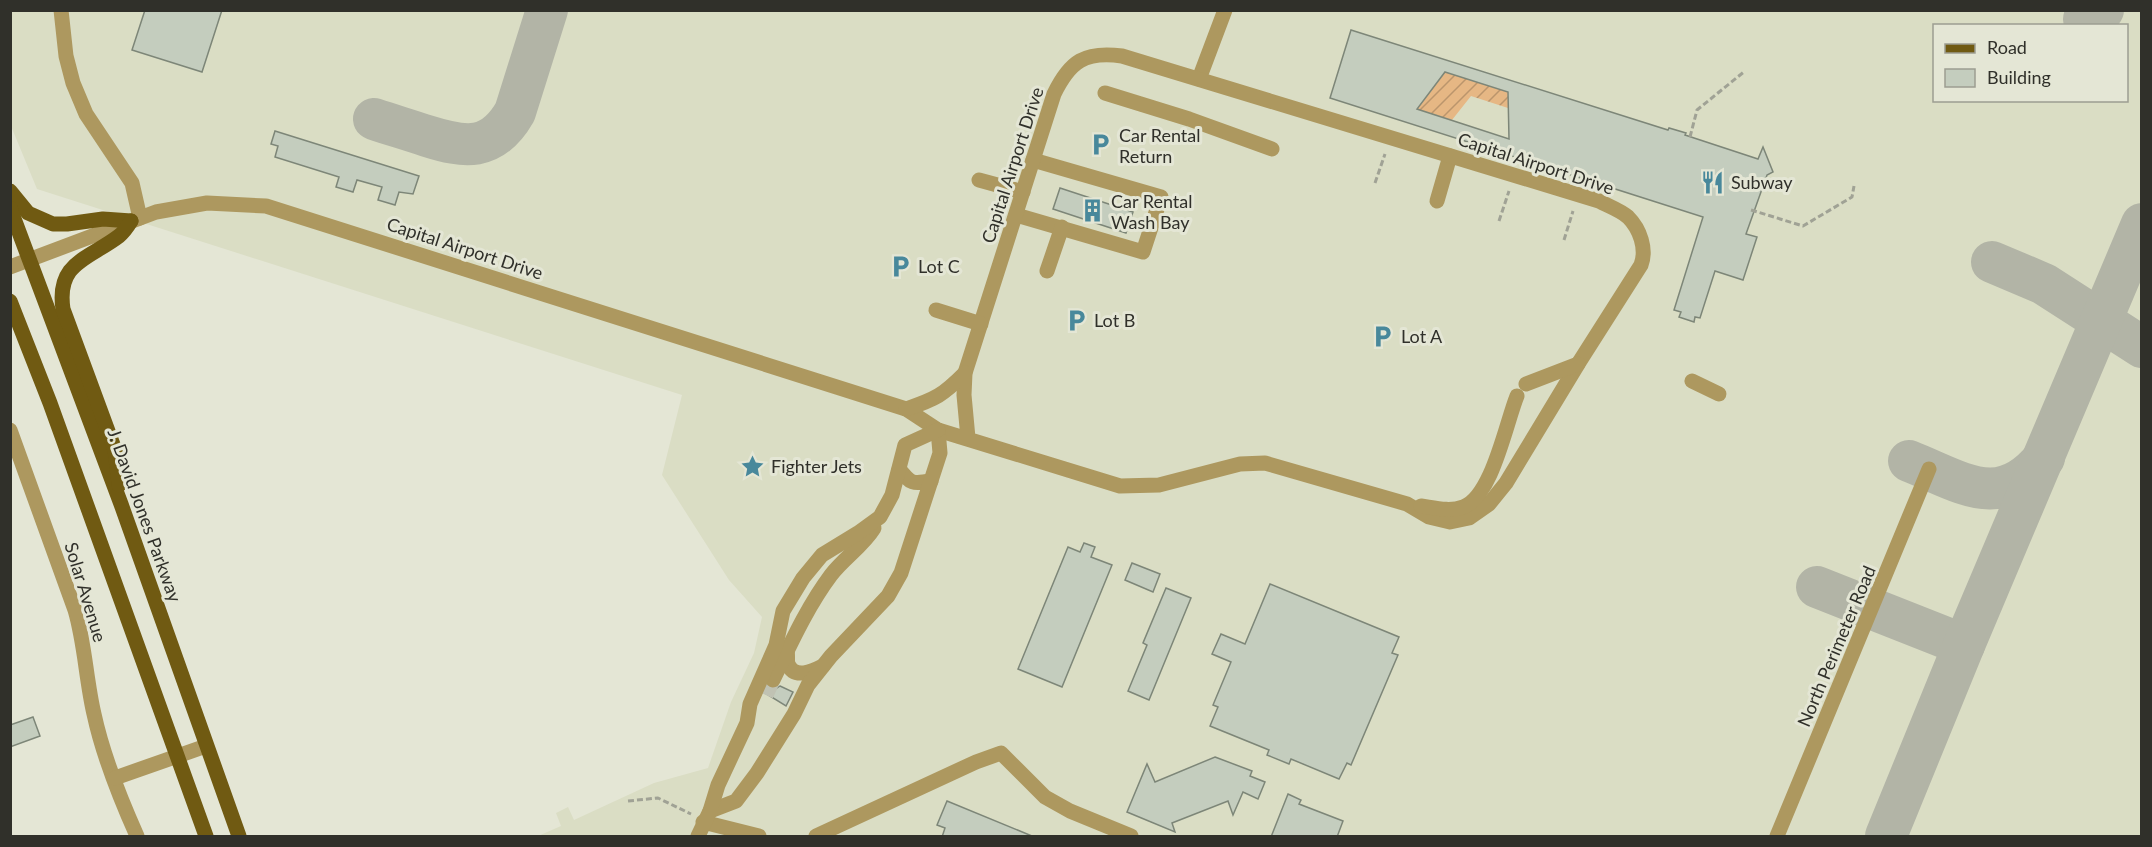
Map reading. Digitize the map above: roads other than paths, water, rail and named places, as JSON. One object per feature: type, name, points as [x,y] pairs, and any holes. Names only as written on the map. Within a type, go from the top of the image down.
[{"type":"main road","points":[[10,191],[28,213],[53,224],[103,219],[136,220]]},
{"type":"main road","name":"J. David Jones Parkway","points":[[10,208],[121,504],[239,837]]},
{"type":"main road","points":[[121,504],[115,450],[63,309],[61,295],[69,271],[80,260],[121,235],[136,220]]},
{"type":"main road","points":[[10,301],[50,403],[206,837]]},
{"type":"street","points":[[61,10],[66,56],[73,83],[86,114],[132,183],[136,220]]},
{"type":"street","points":[[1198,80],[1225,10]]},
{"type":"street","name":"Capital Airport Drive","points":[[10,267],[156,212],[207,203],[226,202],[266,206],[906,409],[938,430],[1120,486],[1159,485],[1240,464],[1265,463],[1407,504],[1429,517],[1450,522],[1469,518],[1489,504],[1506,483],[1641,265],[1644,249],[1636,229],[1627,217],[1599,201],[1122,56],[1106,54],[1080,60],[1066,70],[1054,94],[965,373],[964,395],[968,438]]},
{"type":"street","points":[[1106,93],[1272,148]]},
{"type":"street","points":[[1437,201],[1450,156]]},
{"type":"street","points":[[1016,215],[1143,252],[1161,197],[1033,160]]},
{"type":"street","points":[[979,180],[1023,192]]},
{"type":"street","points":[[1047,271],[1062,227]]},
{"type":"street","points":[[936,310],[981,324]]},
{"type":"street","points":[[1407,504],[1451,510],[1471,503],[1488,479],[1522,390],[1578,364]]},
{"type":"street","name":"Capital Airport Drive","points":[[906,409],[934,400],[946,392],[965,373]]},
{"type":"street","points":[[1692,381],[1719,394]]},
{"type":"street","name":"Solar Avenue","points":[[10,430],[77,618],[82,635],[94,717],[137,837]]},
{"type":"street","points":[[701,821],[736,801],[757,773],[794,714],[808,685],[888,596],[902,573],[940,453],[938,430],[905,445],[888,505],[868,538],[830,575],[782,647],[750,704],[747,723]]},
{"type":"street","points":[[899,469],[913,483],[931,481]]},
{"type":"street","name":"North Perimeter Road","points":[[1777,837],[1929,469]]},
{"type":"street","points":[[772,680],[782,647],[783,612],[803,578],[822,555],[880,517]]},
{"type":"street","points":[[782,647],[788,665],[793,670],[804,674],[824,666]]},
{"type":"street","points":[[701,821],[747,723],[766,695]]},
{"type":"street","points":[[115,778],[206,746]]},
{"type":"street","points":[[816,837],[976,762],[1001,753],[1045,797],[1107,832],[1131,837]]},
{"type":"street","points":[[701,821],[759,837]]},
{"type":"tunnel","points":[[766,695],[773,680]]},
{"type":"place","name":"Car Rental Return","points":[[1101,145]]},
{"type":"place","name":"Subway","points":[[1713,182]]},
{"type":"place","name":"Car Rental Wash Bay","points":[[1093,211]]},
{"type":"place","name":"Lot C","points":[[900,266]]},
{"type":"place","name":"Lot B","points":[[1076,320]]},
{"type":"place","name":"Lot A","points":[[1383,336]]},
{"type":"place","name":"Fighter Jets","points":[[753,466]]}]
